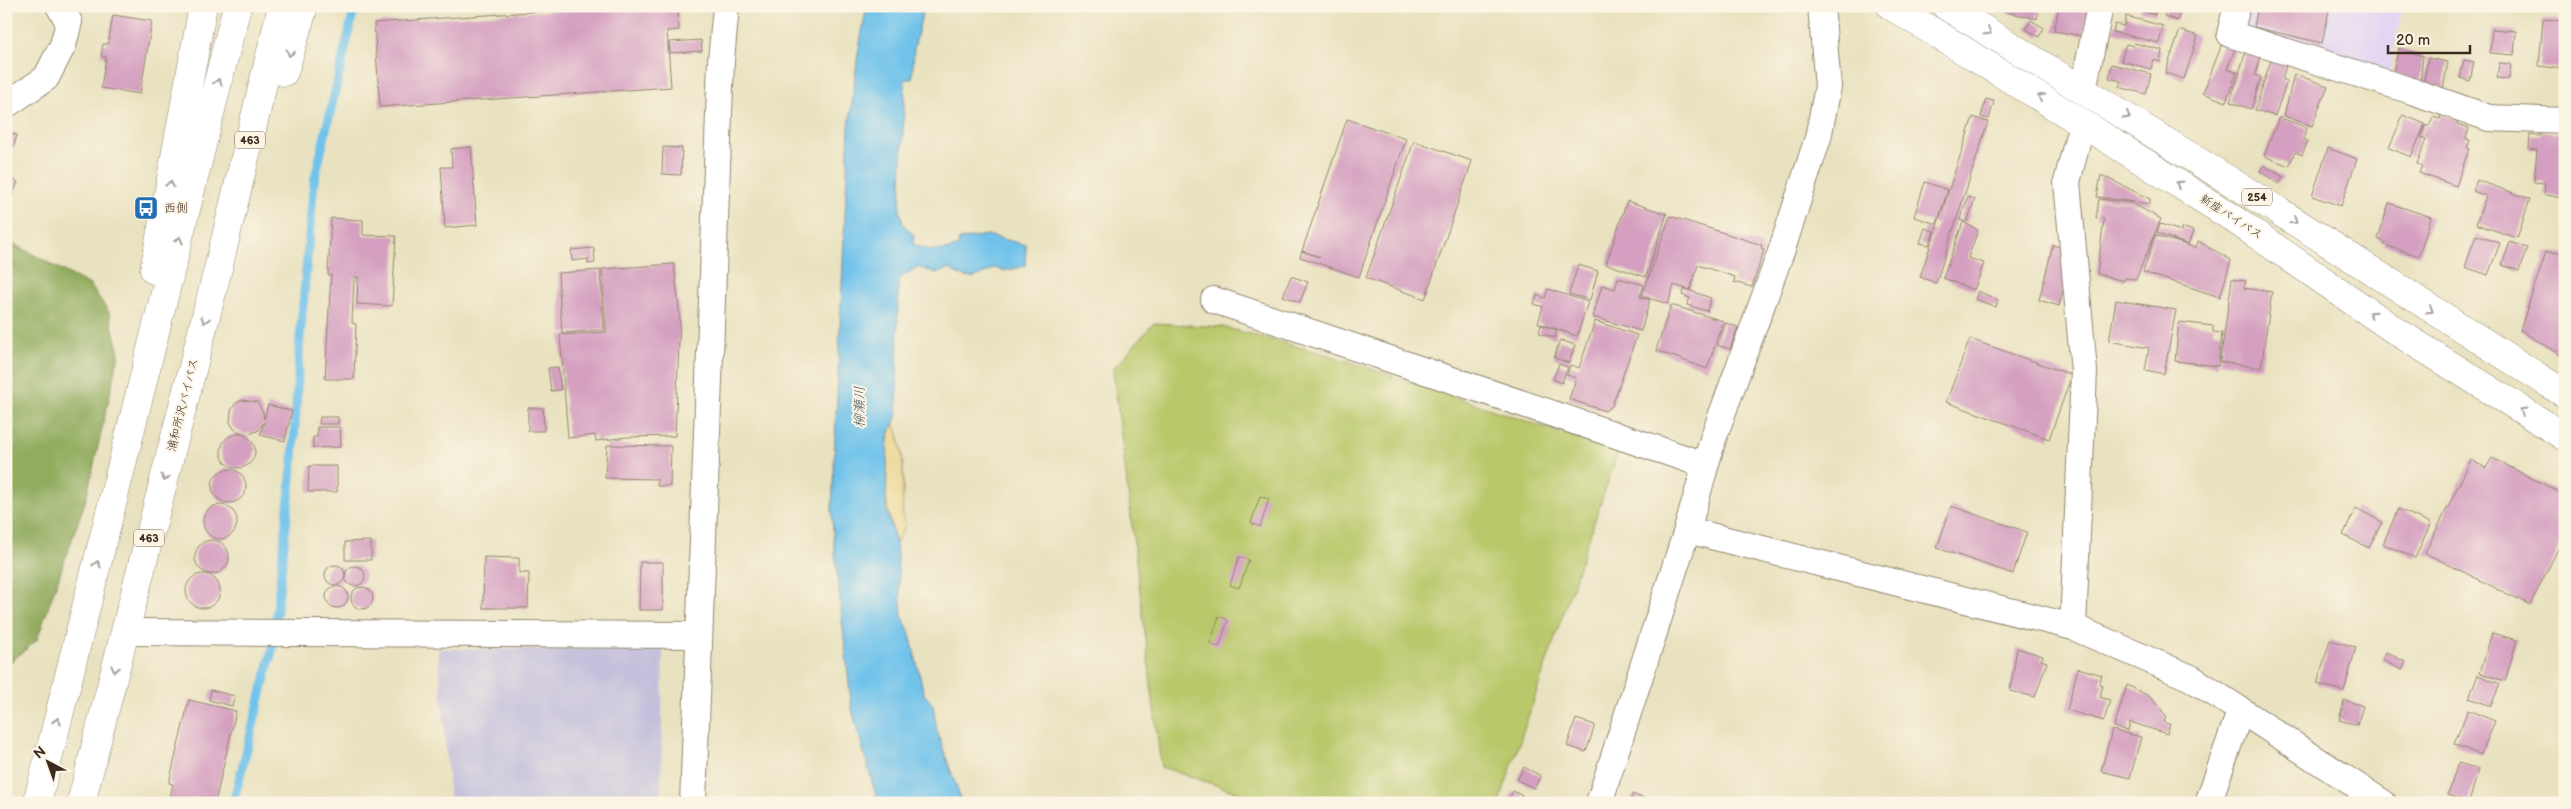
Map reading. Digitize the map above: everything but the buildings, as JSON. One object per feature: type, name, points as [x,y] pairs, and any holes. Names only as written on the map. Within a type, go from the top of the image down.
[{"type":"highway","points":[[125,457],[142,336],[203,6]]},
{"type":"highway","points":[[37,803],[237,6]]},
{"type":"highway","name":"浦和所沢バイパス","points":[[81,803],[218,273],[282,6]]},
{"type":"highway","points":[[218,273],[247,192],[304,6]]},
{"type":"highway","name":"新座バイパス","points":[[1891,6],[2082,122],[2231,216],[2396,331],[2565,437]]},
{"type":"highway","name":"254","points":[[1946,6],[2269,205],[2565,394]]},
{"type":"street","points":[[6,105],[46,78],[59,54],[69,22],[60,6]]},
{"type":"street","points":[[693,803],[720,61],[726,6]]},
{"type":"street","points":[[2083,90],[2100,6]]},
{"type":"street","points":[[2237,6],[2230,34],[2409,90],[2489,118],[2565,121]]},
{"type":"street","points":[[1599,803],[1687,530],[1706,465],[1782,249],[1818,138],[1828,87],[1815,9]]},
{"type":"street","points":[[2073,627],[2084,371],[2067,182],[2082,122]]},
{"type":"street","points":[[1214,300],[1706,465]]},
{"type":"street","points":[[1687,530],[2073,627],[2191,678],[2240,712],[2383,803]]},
{"type":"street","points":[[125,632],[698,635]]},
{"type":"street","points":[[2208,803],[2240,712]]},
{"type":"shaded area","points":[[2244,6],[2402,6],[2389,73],[2240,28]]},
{"type":"shaded area","points":[[663,648],[661,803],[450,803],[438,649]]},
{"type":"green space","points":[[6,240],[90,285],[109,312],[119,354],[86,499],[37,640],[6,666]]},
{"type":"green space","points":[[1154,323],[1223,327],[1333,356],[1618,452],[1499,803],[1270,803],[1161,767],[1113,369]]},
{"type":"sand","points":[[894,423],[902,454],[905,526],[896,544],[886,499],[885,483],[886,452]]},
{"type":"water","name":"柳瀬川","points":[[867,6],[924,6],[914,48],[912,79],[905,79],[900,211],[903,224],[914,235],[913,244],[930,250],[947,250],[959,246],[958,240],[987,235],[1026,245],[1025,266],[1004,271],[995,268],[972,278],[962,276],[950,269],[936,273],[917,267],[898,280],[897,415],[888,436],[886,508],[896,544],[902,615],[910,634],[924,694],[933,705],[937,731],[962,803],[878,803],[852,710],[833,536],[832,507],[849,128],[858,53]]},
{"type":"waterway","points":[[233,803],[273,647],[293,460],[300,337],[314,182],[355,6]]},
{"type":"place","name":"西側","points":[[146,208]]}]
